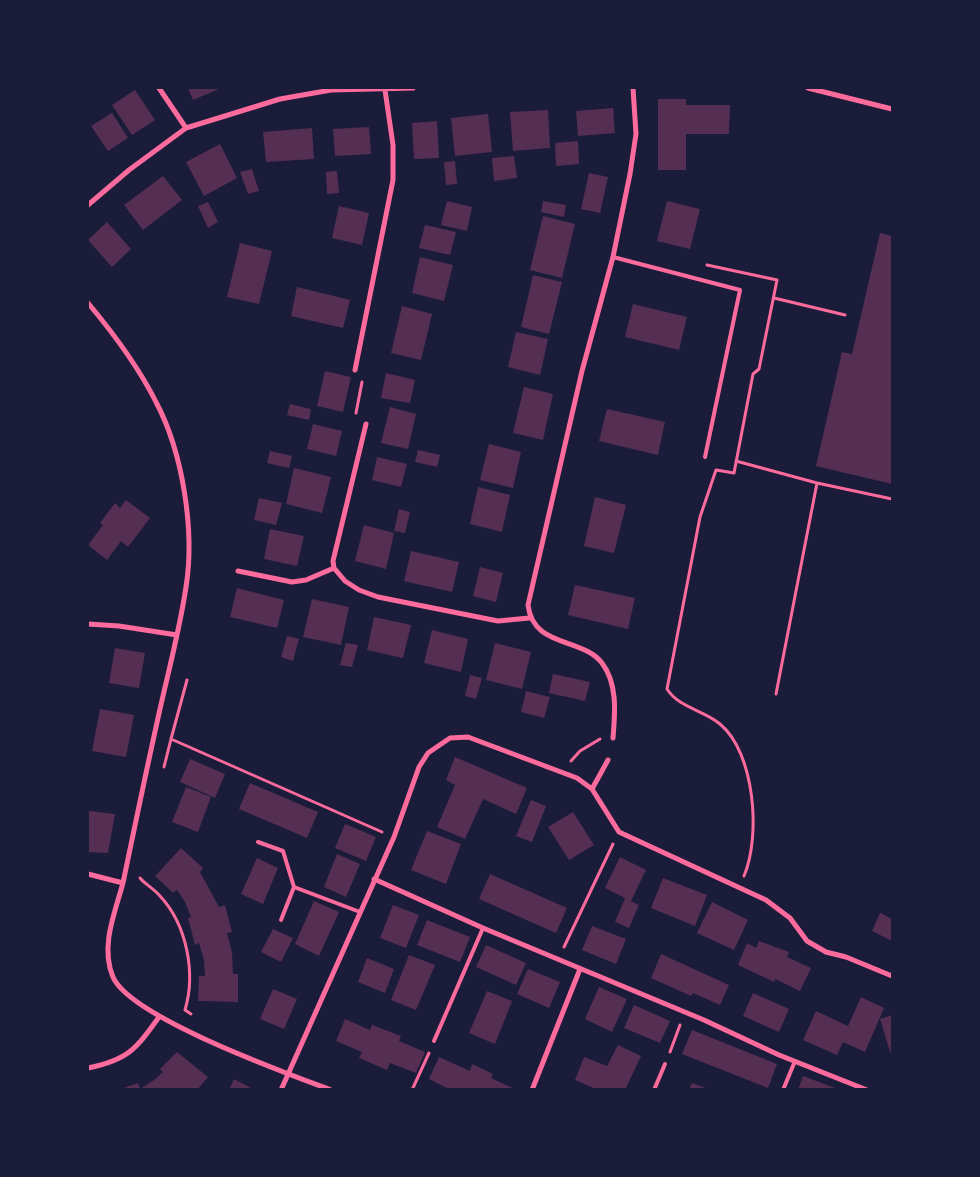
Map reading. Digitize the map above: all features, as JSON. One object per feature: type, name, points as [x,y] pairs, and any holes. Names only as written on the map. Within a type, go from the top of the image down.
[{"type":"street","points":[[160,88],[186,128]]},
{"type":"street","points":[[88,205],[129,170],[186,128],[280,99],[331,89],[386,90],[413,88]]},
{"type":"street","points":[[613,738],[614,695],[602,662],[594,656],[541,631],[529,618],[528,605],[580,380],[613,257],[636,134],[633,88]]},
{"type":"street","points":[[808,88],[892,109]]},
{"type":"street","points":[[354,370],[393,180],[393,144],[386,90]]},
{"type":"street","points":[[88,303],[140,372],[158,404],[170,436],[180,472],[186,508],[188,543],[186,585],[177,635],[123,883],[112,921],[108,946],[109,964],[113,978],[124,993],[159,1017],[331,1090]]},
{"type":"street","points":[[366,424],[333,561],[334,568],[345,581],[359,590],[378,596],[498,621],[529,618]]},
{"type":"street","points":[[238,571],[292,582],[306,580],[334,568]]},
{"type":"street","points":[[88,624],[119,626],[177,635]]},
{"type":"street","points":[[281,1090],[394,837],[419,767],[428,753],[450,738],[468,737],[560,774],[577,778],[592,789],[619,832],[766,900],[790,918],[807,941],[826,952],[846,956],[881,973],[892,976]]},
{"type":"street","points":[[592,789],[608,760]]},
{"type":"street","points":[[88,874],[123,883]]},
{"type":"street","points":[[374,879],[482,928],[558,958],[795,1061],[867,1090]]},
{"type":"street","points":[[532,1090],[580,969]]},
{"type":"street","points":[[88,1068],[111,1063],[125,1055],[138,1045],[159,1017]]},
{"type":"lane","points":[[613,257],[740,290],[705,457]]},
{"type":"lane","points":[[258,842],[283,851],[294,887],[281,920]]},
{"type":"lane","points":[[294,887],[360,912]]},
{"type":"lane","points":[[434,1041],[482,928]]},
{"type":"lane","points":[[783,1090],[795,1061]]},
{"type":"lane","points":[[654,1090],[665,1064]]},
{"type":"path","points":[[705,281],[707,265],[778,280],[759,368],[753,374],[734,473],[716,470],[700,518],[667,689],[673,699],[704,712],[721,724],[734,739],[748,768],[752,828],[746,869],[738,888]]},
{"type":"path","points":[[774,298],[845,315]]},
{"type":"path","points":[[354,370],[364,375],[355,418],[366,424]]},
{"type":"path","points":[[736,461],[892,499]]},
{"type":"path","points":[[776,694],[817,482]]},
{"type":"path","points":[[187,680],[171,739],[394,837]]},
{"type":"path","points":[[560,774],[580,751],[613,731]]},
{"type":"path","points":[[558,958],[619,832]]},
{"type":"path","points":[[140,878],[161,897],[180,930],[188,953],[188,1000],[185,1010],[199,1018]]},
{"type":"path","points":[[665,1064],[685,1012]]},
{"type":"path","points":[[412,1090],[434,1041]]},
{"type":"building","points":[[188,88],[221,88],[193,100]]},
{"type":"building","points":[[135,90],[155,120],[132,135],[112,105]]},
{"type":"building","points":[[658,99],[686,99],[686,105],[730,105],[729,134],[686,134],[686,170],[658,170]]},
{"type":"building","points":[[613,108],[615,133],[578,136],[576,111]]},
{"type":"building","points":[[548,110],[550,148],[513,151],[510,112]]},
{"type":"building","points":[[112,113],[128,138],[108,151],[91,126]]},
{"type":"building","points":[[488,114],[492,152],[455,156],[451,118]]},
{"type":"building","points":[[437,121],[439,158],[414,159],[412,123]]},
{"type":"building","points":[[369,127],[371,154],[335,156],[333,129]]},
{"type":"building","points":[[312,128],[314,159],[266,162],[263,132]]},
{"type":"building","points":[[578,141],[579,164],[556,166],[555,143]]},
{"type":"building","points":[[220,144],[237,178],[204,196],[186,162]]},
{"type":"building","points":[[514,156],[517,178],[494,181],[492,158]]},
{"type":"building","points":[[455,161],[457,184],[446,185],[444,162]]},
{"type":"building","points":[[252,169],[259,191],[248,194],[240,172]]},
{"type":"building","points":[[337,171],[339,193],[327,194],[326,172]]},
{"type":"building","points":[[589,173],[608,177],[600,213],[581,209]]},
{"type":"building","points":[[163,176],[182,200],[143,230],[124,205]]},
{"type":"building","points":[[447,201],[472,207],[467,231],[441,225]]},
{"type":"building","points":[[543,201],[566,205],[564,217],[541,212]]},
{"type":"building","points":[[667,201],[700,209],[690,249],[657,241]]},
{"type":"building","points":[[208,202],[218,222],[208,228],[198,206]]},
{"type":"building","points":[[339,206],[369,213],[362,245],[332,238]]},
{"type":"building","points":[[543,216],[575,224],[562,278],[530,270]]},
{"type":"building","points":[[107,222],[131,249],[112,267],[88,240]]},
{"type":"building","points":[[425,225],[456,232],[450,255],[419,248]]},
{"type":"building","points":[[880,233],[892,236],[892,484],[816,466],[842,352],[852,354]]},
{"type":"building","points":[[240,243],[272,251],[259,304],[227,297]]},
{"type":"building","points":[[420,257],[453,265],[444,301],[412,293]]},
{"type":"building","points":[[533,275],[562,282],[549,334],[521,327]]},
{"type":"building","points":[[297,287],[350,300],[343,328],[291,316]]},
{"type":"building","points":[[633,304],[687,317],[679,350],[625,337]]},
{"type":"building","points":[[402,306],[432,314],[421,360],[391,353]]},
{"type":"building","points":[[516,332],[548,339],[540,375],[508,367]]},
{"type":"building","points":[[325,371],[351,377],[343,412],[317,406]]},
{"type":"building","points":[[386,373],[415,380],[410,403],[381,398]]},
{"type":"building","points":[[524,387],[553,394],[543,440],[513,433]]},
{"type":"building","points":[[290,404],[311,409],[309,420],[287,415]]},
{"type":"building","points":[[390,407],[416,414],[408,449],[381,443]]},
{"type":"building","points":[[607,409],[665,422],[658,455],[599,441]]},
{"type":"building","points":[[313,424],[342,431],[336,456],[307,449]]},
{"type":"building","points":[[489,444],[521,452],[513,488],[480,480]]},
{"type":"building","points":[[418,450],[440,455],[437,467],[415,462]]},
{"type":"building","points":[[270,451],[292,456],[289,468],[267,463]]},
{"type":"building","points":[[377,457],[407,464],[401,487],[372,480]]},
{"type":"building","points":[[294,468],[331,477],[322,513],[286,504]]},
{"type":"building","points":[[478,487],[510,495],[502,532],[470,524]]},
{"type":"building","points":[[595,497],[626,505],[614,553],[584,546]]},
{"type":"building","points":[[259,498],[282,503],[276,525],[254,520]]},
{"type":"building","points":[[126,500],[150,518],[128,547],[121,541],[107,560],[88,545],[103,525],[100,523],[115,503],[120,508]]},
{"type":"building","points":[[399,509],[410,512],[405,533],[394,531]]},
{"type":"building","points":[[364,525],[394,533],[386,569],[355,561]]},
{"type":"building","points":[[270,529],[304,536],[297,566],[264,559]]},
{"type":"building","points":[[411,551],[459,562],[452,592],[404,581]]},
{"type":"building","points":[[480,567],[503,573],[496,602],[473,596]]},
{"type":"building","points":[[575,585],[635,598],[628,629],[568,615]]},
{"type":"building","points":[[237,588],[284,600],[277,628],[230,617]]},
{"type":"building","points":[[312,599],[349,607],[341,645],[303,637]]},
{"type":"building","points":[[374,617],[411,625],[403,658],[367,650]]},
{"type":"building","points":[[432,630],[468,639],[461,672],[424,663]]},
{"type":"building","points":[[287,636],[299,639],[293,661],[281,657]]},
{"type":"building","points":[[346,643],[358,645],[352,667],[340,665]]},
{"type":"building","points":[[495,643],[531,652],[522,689],[486,680]]},
{"type":"building","points":[[115,648],[145,653],[139,688],[109,683]]},
{"type":"building","points":[[553,674],[590,682],[585,701],[549,693]]},
{"type":"building","points":[[470,675],[482,678],[476,699],[465,696]]},
{"type":"building","points":[[526,691],[550,697],[544,718],[521,712]]},
{"type":"building","points":[[100,709],[134,715],[126,757],[92,751]]},
{"type":"building","points":[[455,757],[527,788],[516,814],[483,799],[465,839],[437,827],[455,785],[446,780]]},
{"type":"building","points":[[190,759],[225,774],[215,798],[180,782]]},
{"type":"building","points":[[250,783],[318,812],[307,838],[239,809]]},
{"type":"building","points":[[186,787],[211,797],[198,832],[172,822]]},
{"type":"building","points":[[531,800],[546,806],[532,842],[516,836]]},
{"type":"building","points":[[89,811],[115,814],[108,853],[88,852]]},
{"type":"building","points":[[573,812],[594,845],[569,860],[548,827]]},
{"type":"building","points":[[345,824],[376,837],[366,861],[335,848]]},
{"type":"building","points":[[427,831],[461,844],[446,884],[411,870]]},
{"type":"building","points":[[181,848],[203,868],[200,872],[219,907],[225,905],[232,932],[227,933],[232,952],[233,974],[238,974],[238,1002],[198,1001],[199,976],[205,976],[204,960],[199,943],[195,945],[188,918],[191,917],[185,902],[177,890],[173,893],[155,876]]},
{"type":"building","points":[[337,854],[360,864],[346,897],[324,887]]},
{"type":"building","points":[[620,857],[646,870],[631,901],[639,905],[629,928],[615,922],[625,898],[605,888]]},
{"type":"building","points":[[257,858],[278,868],[263,904],[241,894]]},
{"type":"building","points":[[490,874],[567,908],[556,933],[479,899]]},
{"type":"building","points":[[663,878],[707,895],[695,926],[651,908]]},
{"type":"building","points":[[314,901],[339,912],[319,956],[295,944]]},
{"type":"building","points":[[712,902],[748,920],[734,950],[697,933]]},
{"type":"building","points":[[393,905],[419,915],[406,948],[380,938]]},
{"type":"building","points":[[880,913],[892,919],[892,941],[872,931]]},
{"type":"building","points":[[427,920],[470,937],[460,962],[417,945]]},
{"type":"building","points":[[592,926],[626,939],[616,964],[582,950]]},
{"type":"building","points":[[273,929],[293,938],[281,962],[261,952]]},
{"type":"building","points":[[759,941],[789,952],[787,957],[811,968],[800,991],[775,979],[774,982],[738,965],[747,943],[756,948]]},
{"type":"building","points":[[486,945],[526,963],[516,985],[476,967]]},
{"type":"building","points":[[661,954],[729,985],[720,1005],[693,993],[691,996],[651,978]]},
{"type":"building","points":[[409,955],[435,965],[416,1010],[391,1000]]},
{"type":"building","points":[[367,958],[394,969],[385,993],[358,982]]},
{"type":"building","points":[[528,969],[560,982],[549,1008],[517,994]]},
{"type":"building","points":[[599,987],[627,999],[612,1032],[585,1019]]},
{"type":"building","points":[[273,989],[297,999],[284,1029],[260,1019]]},
{"type":"building","points":[[487,991],[512,1001],[495,1044],[469,1033]]},
{"type":"building","points":[[753,993],[789,1009],[779,1032],[743,1016]]},
{"type":"building","points":[[861,997],[884,1008],[865,1052],[843,1042],[837,1055],[803,1040],[816,1011],[848,1026]]},
{"type":"building","points":[[634,1005],[670,1021],[660,1043],[624,1028]]},
{"type":"building","points":[[892,1015],[892,1058],[880,1019]]},
{"type":"building","points":[[345,1019],[370,1030],[372,1025],[401,1036],[399,1041],[425,1052],[416,1073],[390,1063],[387,1070],[359,1058],[362,1052],[336,1041]]},
{"type":"building","points":[[692,1030],[777,1064],[768,1088],[682,1054]]},
{"type":"building","points":[[618,1045],[641,1056],[625,1090],[598,1090],[575,1080],[584,1057],[607,1066]]},
{"type":"building","points":[[177,1052],[208,1077],[197,1090],[118,1090],[138,1083],[140,1089],[154,1080],[163,1072],[160,1069]]},
{"type":"building","points":[[439,1057],[470,1071],[472,1064],[493,1074],[491,1078],[517,1090],[451,1090],[429,1079]]},
{"type":"building","points":[[803,1076],[838,1089],[838,1090],[798,1090]]},
{"type":"building","points":[[234,1079],[255,1090],[229,1090]]},
{"type":"building","points":[[692,1083],[709,1089],[709,1090],[689,1090]]}]
